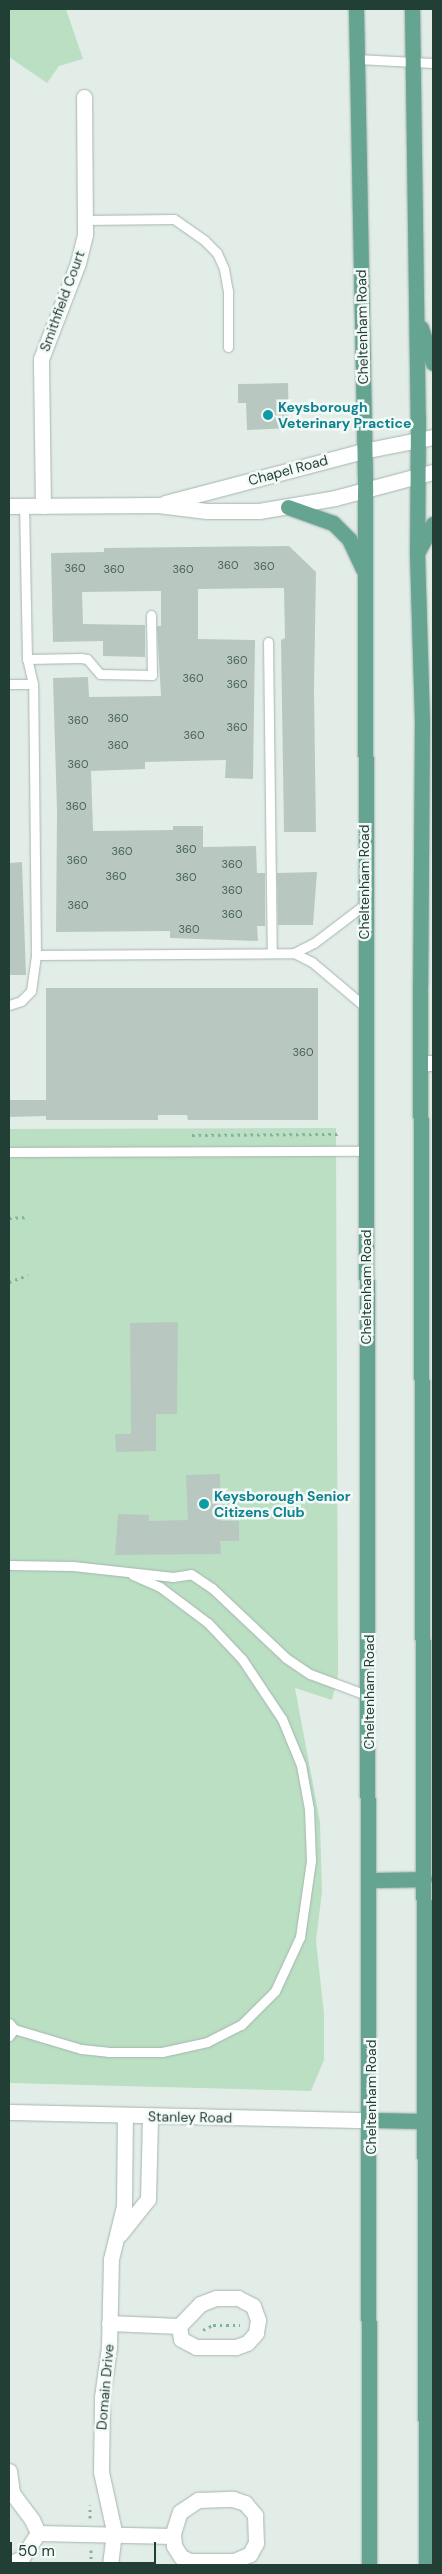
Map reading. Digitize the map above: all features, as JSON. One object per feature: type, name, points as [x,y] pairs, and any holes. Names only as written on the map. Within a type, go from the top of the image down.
[{"type":"main road","name":"Cheltenham Road","points":[[356,9],[365,491],[364,1006],[371,2120],[370,2565]]},
{"type":"main road","points":[[412,9],[417,318],[426,438],[417,476],[416,553],[422,720],[427,1063],[428,1879],[425,2121],[430,2503],[426,2565]]},
{"type":"main road","points":[[417,318],[433,362]]},
{"type":"main road","points":[[288,507],[333,523],[349,539],[364,570]]},
{"type":"main road","points":[[416,553],[433,524]]},
{"type":"main road","points":[[370,1880],[428,1879]]},
{"type":"main road","points":[[371,2120],[425,2121]]},
{"type":"street","name":"Smithfield Court","points":[[43,506],[41,359],[78,263],[85,220],[84,97]]},
{"type":"street","name":"Chapel Road","points":[[158,505],[363,451],[426,438]]},
{"type":"street","name":"Chapel Road","points":[[16,506],[158,505],[232,513],[288,507],[365,491],[433,472]]},
{"type":"street","name":"Stanley Road","points":[[9,2112],[371,2120]]},
{"type":"street","name":"Domain Drive","points":[[110,2565],[114,2535],[101,2472],[102,2397],[109,2352],[111,2258],[118,2238],[125,2198],[125,2116]]},
{"type":"street","name":"Domain Drive","points":[[118,2238],[148,2199],[150,2116]]},
{"type":"street","points":[[109,2323],[179,2326],[200,2304],[229,2297],[240,2298],[253,2306],[259,2324],[249,2341],[232,2348],[189,2345],[180,2337],[179,2326]]},
{"type":"street","points":[[9,2471],[12,2498],[32,2520],[38,2533]]},
{"type":"street","points":[[198,2500],[242,2501],[250,2507],[256,2518],[255,2545],[247,2557],[238,2561],[187,2560],[177,2552],[173,2536],[180,2512],[198,2500]]},
{"type":"street","points":[[38,2533],[173,2536]]},
{"type":"street","points":[[9,2564],[22,2558],[38,2533]]},
{"type":"lane","points":[[357,59],[433,63]]},
{"type":"lane","points":[[85,220],[174,219],[206,241],[217,253],[224,269],[228,291],[228,347]]},
{"type":"lane","points":[[9,1005],[21,1001],[31,991],[36,955],[33,684],[27,659],[16,506]]},
{"type":"lane","points":[[27,659],[81,658],[87,659],[100,674],[152,675],[151,615]]},
{"type":"lane","points":[[268,642],[272,953]]},
{"type":"lane","points":[[9,684],[33,684]]},
{"type":"lane","points":[[36,955],[294,953],[314,943],[364,905]]},
{"type":"lane","points":[[294,953],[312,962],[364,1006]]},
{"type":"lane","points":[[9,1152],[366,1151]]},
{"type":"lane","points":[[9,1565],[73,1566],[133,1575],[173,1577],[191,1574],[212,1588],[301,1668],[369,1696]]},
{"type":"lane","points":[[10,2029],[81,2049],[108,2052],[162,2052],[207,2042],[241,2025],[264,2003],[283,1977],[300,1937],[311,1861],[309,1809],[300,1765],[282,1720],[242,1659],[208,1623],[160,1587],[133,1575]]},
{"type":"path","points":[[9,1218],[28,1217]]},
{"type":"path","points":[[9,1282],[28,1275]]},
{"type":"green space","points":[[9,9],[66,9],[83,59],[59,66],[47,83],[9,57]]},
{"type":"green space","points":[[336,1128],[338,1674],[332,1700],[295,1688],[320,1822],[322,1892],[316,1941],[324,2014],[324,2060],[311,2091],[9,2083],[9,1129]]},
{"type":"building","name":"Keysborough Veterinary Practice","points":[[288,383],[289,428],[247,430],[246,403],[238,403],[238,384]]},
{"type":"building","points":[[289,546],[316,572],[314,689],[316,832],[284,832],[281,640],[285,638],[284,588],[198,589],[198,639],[255,640],[253,779],[225,778],[226,760],[145,762],[145,769],[91,771],[93,831],[173,830],[173,826],[203,826],[203,847],[256,846],[257,873],[265,873],[265,926],[257,926],[258,941],[170,938],[170,931],[56,932],[57,811],[53,678],[88,677],[89,697],[161,696],[157,626],[161,626],[161,591],[82,592],[83,624],[145,625],[145,657],[103,656],[103,641],[53,642],[51,553],[104,552],[104,548]]},
{"type":"building","points":[[22,862],[26,975],[9,975],[9,863]]},
{"type":"building","points":[[317,872],[313,925],[278,925],[277,873]]},
{"type":"building","points":[[46,988],[318,988],[318,1120],[188,1120],[187,1115],[158,1115],[158,1120],[46,1120],[46,1116],[9,1117],[9,1100],[46,1100]]},
{"type":"building","points":[[178,1322],[177,1414],[156,1414],[156,1451],[116,1452],[115,1434],[131,1434],[130,1323]]},
{"type":"building","name":"Keysborough Senior Citizens Club","points":[[220,1474],[221,1521],[239,1521],[239,1541],[220,1541],[221,1554],[115,1555],[118,1514],[149,1515],[149,1521],[188,1520],[186,1475]]},
{"type":"place","name":"Keysborough Veterinary Practice","points":[[268,415]]},
{"type":"place","name":"Keysborough Senior Citizens Club","points":[[204,1504]]}]
